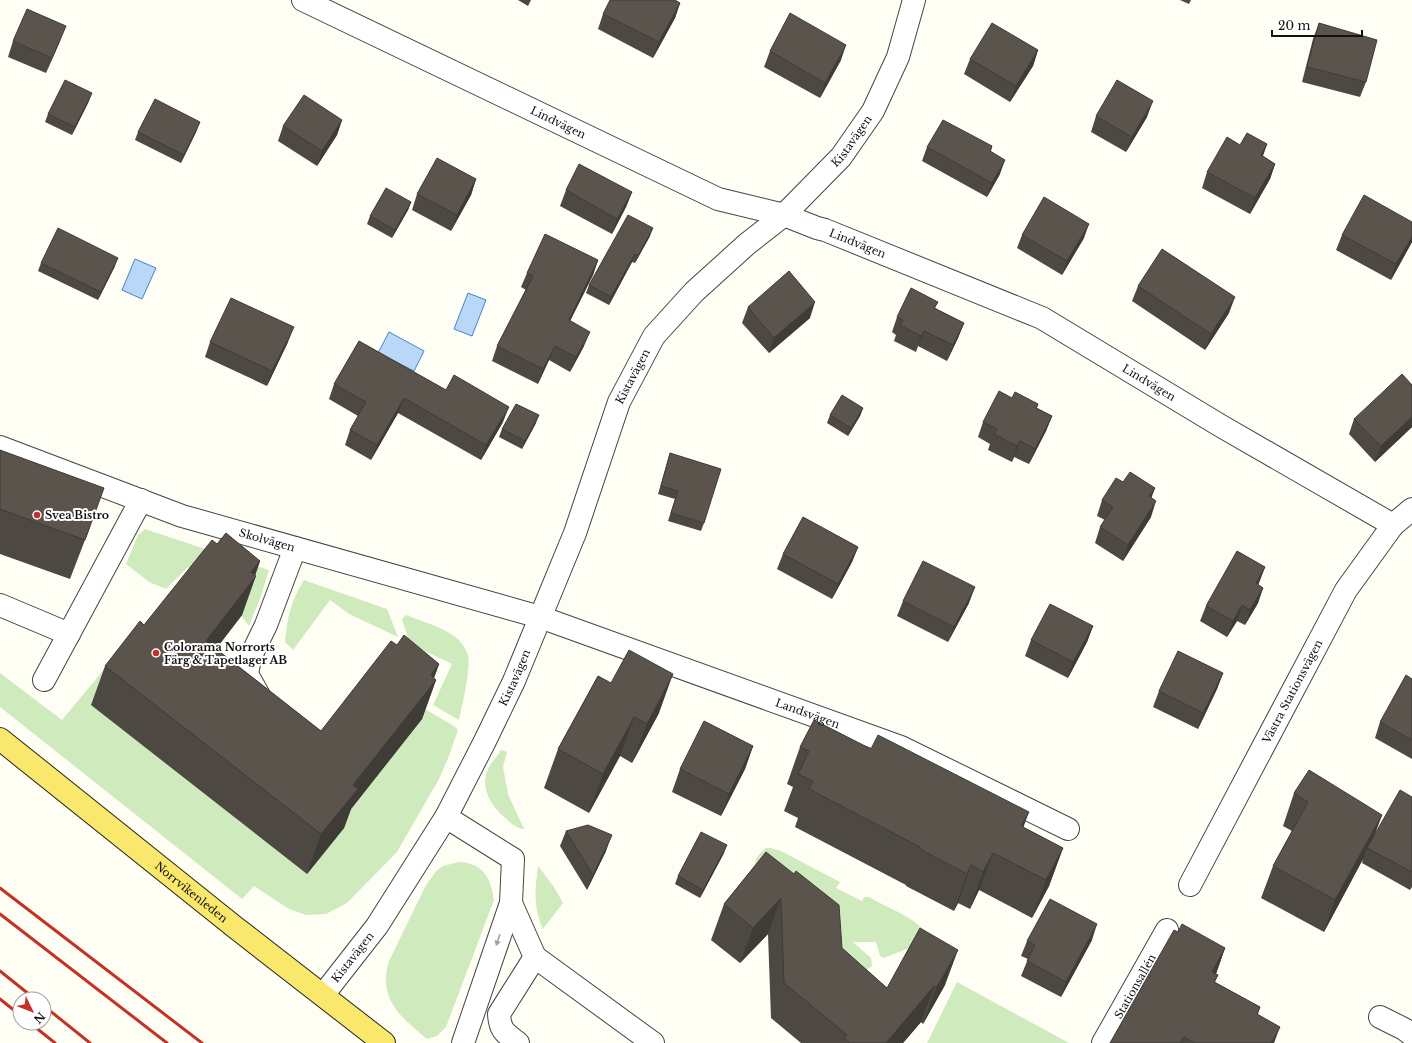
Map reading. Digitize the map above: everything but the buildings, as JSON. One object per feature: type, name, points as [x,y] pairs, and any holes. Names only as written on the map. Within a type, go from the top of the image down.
[{"type":"main road","name":"Norrvikenleden","points":[[0,739],[236,928],[384,1043]]},
{"type":"street","name":"Lindvägen","points":[[302,0],[718,199],[784,215],[825,230],[1042,318],[1222,426],[1393,525]]},
{"type":"street","name":"Kistavägen","points":[[323,995],[377,926],[446,817],[514,681],[575,534],[619,402],[654,336],[694,292],[747,244],[784,215],[840,157],[873,111],[898,57],[914,0]]},
{"type":"street","name":"Skolvägen","points":[[0,447],[182,516],[540,617]]},
{"type":"street","points":[[44,680],[141,500]]},
{"type":"street","name":"Västra Stationsvägen","points":[[1190,885],[1346,590],[1393,525],[1412,509]]},
{"type":"street","points":[[280,710],[259,698],[247,674],[250,658],[266,625],[295,548]]},
{"type":"street","points":[[0,605],[69,634]]},
{"type":"street","name":"Landsvägen","points":[[540,617],[901,747],[1068,829]]},
{"type":"street","points":[[446,817],[514,859],[511,903],[462,1043]]},
{"type":"street","points":[[511,903],[535,957],[654,1043]]},
{"type":"street","name":"Stationsallén","points":[[1103,1043],[1167,930]]},
{"type":"street","points":[[518,1043],[503,1032],[499,1014],[535,957]]},
{"type":"street","points":[[1380,1017],[1404,1028],[1412,1035]]},
{"type":"green space","points":[[145,529],[269,570],[261,596],[249,626],[221,595],[204,579],[188,567],[166,589],[149,582],[126,564],[138,535]]},
{"type":"green space","points":[[304,580],[387,609],[398,637],[349,614],[330,600],[293,650],[285,642],[287,625],[293,602]]},
{"type":"green space","points":[[406,615],[449,632],[458,639],[466,650],[469,662],[466,687],[459,720],[433,705],[452,664],[410,644],[402,619]]},
{"type":"green space","points":[[115,656],[339,824],[423,708],[454,726],[458,730],[439,779],[397,852],[347,903],[326,914],[306,915],[289,909],[254,886],[242,899],[0,707],[0,673],[62,720]]},
{"type":"green space","points":[[501,750],[507,752],[503,767],[508,794],[524,829],[515,826],[503,816],[494,806],[487,794],[485,781],[486,774],[490,765]]},
{"type":"green space","points":[[766,848],[781,851],[840,882],[836,888],[862,901],[864,897],[869,897],[901,914],[923,929],[926,935],[914,946],[884,958],[880,956],[876,942],[853,942],[871,958],[872,966],[857,973],[755,866],[757,858]]},
{"type":"green space","points":[[459,862],[474,865],[484,873],[491,885],[494,900],[446,1027],[437,1036],[427,1039],[400,1015],[394,1006],[389,997],[386,986],[386,974],[389,961],[426,885],[437,870],[443,866]]},
{"type":"green space","points":[[538,866],[554,887],[563,903],[543,929],[536,906]]},
{"type":"green space","points":[[957,982],[1069,1043],[927,1043]]},
{"type":"water","points":[[135,259],[156,268],[142,299],[122,290]]},
{"type":"water","points":[[468,293],[486,300],[472,336],[454,329]]},
{"type":"water","points":[[389,332],[424,351],[414,371],[378,353]]},
{"type":"railway","points":[[0,888],[202,1043]]},
{"type":"railway","points":[[0,914],[167,1043]]},
{"type":"railway","points":[[0,971],[25,991]]},
{"type":"railway","points":[[0,999],[12,1009]]},
{"type":"railway","points":[[52,1012],[90,1043]]},
{"type":"railway","points":[[40,1031],[55,1043]]},
{"type":"place","name":"Svea Bistro","points":[[37,515]]},
{"type":"place","name":"Colorama Norrorts Färg & Tapetlager AB","points":[[156,653]]}]
